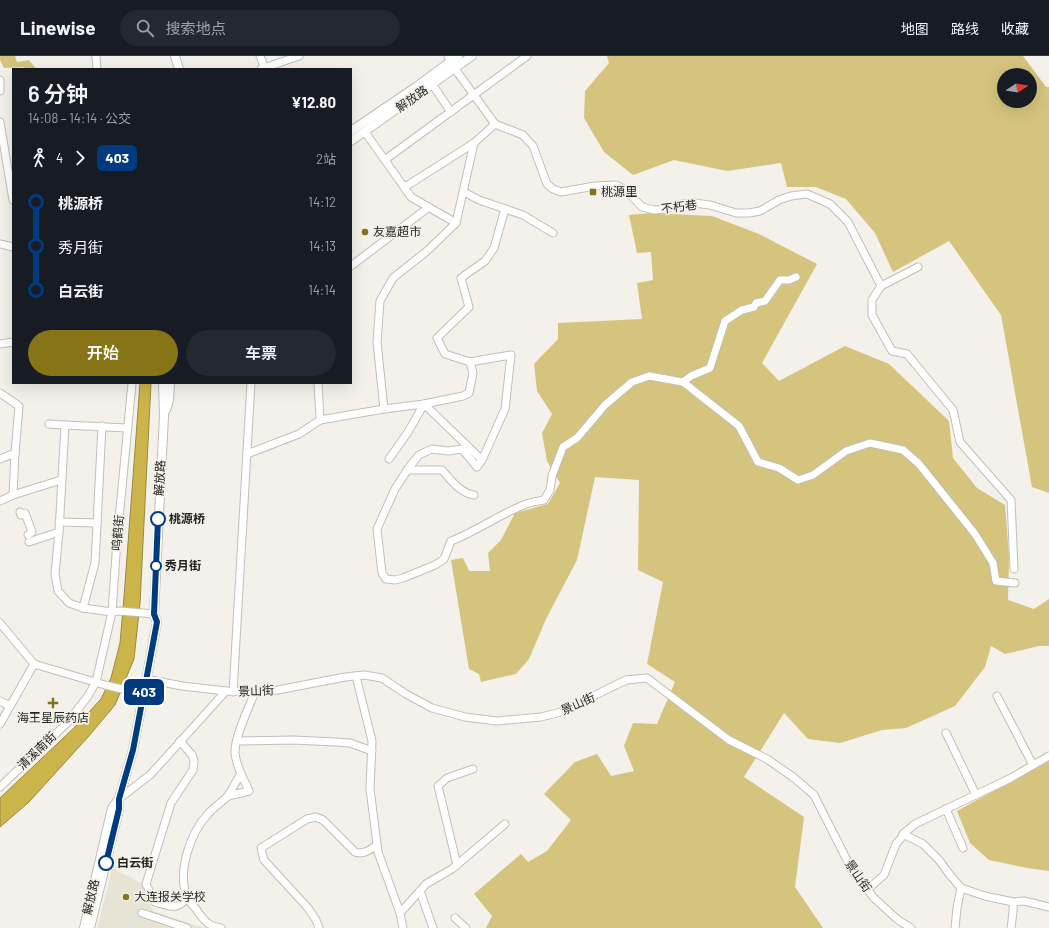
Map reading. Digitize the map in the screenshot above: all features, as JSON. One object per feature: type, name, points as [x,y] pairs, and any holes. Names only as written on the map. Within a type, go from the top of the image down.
[{"type":"main road","points":[[175,56],[179,68]]},
{"type":"main road","name":"解放路","points":[[352,130],[416,87],[458,56]]},
{"type":"main road","name":"解放路","points":[[352,140],[432,84],[451,62],[472,56]]},
{"type":"main road","name":"解放路","points":[[90,928],[119,809],[119,799],[133,750],[157,622],[154,614],[164,416],[163,384]]},
{"type":"main road","points":[[164,416],[166,384]]},
{"type":"main road","name":"解放路","points":[[164,416],[169,400],[170,384]]},
{"type":"main road","name":"解放路","points":[[84,928],[112,808],[119,799]]},
{"type":"street","points":[[96,56],[97,68]]},
{"type":"street","points":[[260,56],[264,68]]},
{"type":"street","points":[[267,68],[299,56]]},
{"type":"street","points":[[386,159],[527,56]]},
{"type":"street","points":[[405,188],[474,143],[495,124],[451,62]]},
{"type":"street","points":[[0,80],[0,91]]},
{"type":"street","points":[[432,84],[451,112]]},
{"type":"street","points":[[0,122],[12,194]]},
{"type":"street","name":"不朽巷","points":[[495,124],[523,135],[533,146],[547,184],[560,192],[595,186],[616,185],[626,190],[642,207],[654,210],[694,203],[710,205],[736,212],[749,213],[760,211],[779,200],[791,196],[807,194],[830,204],[848,222],[881,286]]},
{"type":"street","points":[[365,132],[386,159],[411,197],[456,223]]},
{"type":"street","points":[[384,409],[377,342],[380,302],[393,278],[427,251],[456,223],[474,143]]},
{"type":"street","points":[[464,192],[479,200],[523,215],[553,233]]},
{"type":"street","points":[[352,265],[429,207]]},
{"type":"street","points":[[505,209],[494,248],[485,261],[461,278],[469,307],[438,338],[445,354],[470,362],[511,355],[504,409],[482,460],[477,467],[462,449],[448,451],[432,449],[419,455],[407,470],[395,489],[377,529],[382,573],[386,579],[395,580],[403,578],[435,565],[444,559],[451,541],[468,535],[497,518],[526,504],[544,500],[550,490],[552,476],[562,448],[577,438],[605,405],[632,382],[649,376],[684,382],[738,426],[758,462],[779,468],[798,480],[813,475],[846,451],[870,443],[903,450],[919,464],[974,534],[992,563],[996,581],[1015,583]]},
{"type":"street","points":[[0,244],[12,247]]},
{"type":"street","points":[[918,267],[881,286],[872,300],[872,315],[892,351],[907,354],[953,410],[960,442],[1011,500],[1014,569]]},
{"type":"street","points":[[684,382],[691,376],[710,368],[725,321],[742,310],[754,307],[756,303],[765,301],[780,280],[796,278]]},
{"type":"street","points":[[0,344],[12,342]]},
{"type":"street","points":[[247,454],[299,434],[320,420],[424,404],[463,396],[469,392],[474,373],[470,362]]},
{"type":"street","name":"鸣鹤街","points":[[96,682],[112,612],[117,540],[132,384]]},
{"type":"street","points":[[119,799],[150,774],[180,741],[230,692],[251,384]]},
{"type":"street","points":[[318,384],[320,420]]},
{"type":"street","points":[[0,394],[19,406],[20,422],[15,454],[13,495]]},
{"type":"street","points":[[389,459],[408,432],[424,404]]},
{"type":"street","points":[[424,404],[482,460]]},
{"type":"street","points":[[49,424],[128,428]]},
{"type":"street","points":[[65,425],[54,574],[58,591],[69,603],[83,608],[112,612],[143,612],[154,614]]},
{"type":"street","points":[[83,608],[94,563],[102,426]]},
{"type":"street","points":[[0,459],[15,454]]},
{"type":"street","points":[[407,470],[442,470],[467,494],[474,495]]},
{"type":"street","points":[[0,501],[13,495],[61,480]]},
{"type":"street","points":[[20,512],[21,514],[25,513],[32,532],[28,539],[58,532]]},
{"type":"street","points":[[59,522],[97,523]]},
{"type":"street","points":[[0,623],[34,664],[105,685],[143,694]]},
{"type":"street","points":[[0,724],[34,664]]},
{"type":"street","points":[[356,676],[372,741],[370,789],[378,852],[400,913],[403,928]]},
{"type":"street","name":"景山街","points":[[146,679],[182,686],[230,692],[255,692],[278,690],[356,676],[382,678],[406,694],[432,708],[465,717],[497,721],[541,717],[561,712],[626,680],[647,678],[729,740],[767,759],[793,777],[814,795],[853,872],[874,898],[898,920],[911,928]]},
{"type":"street","name":"清溪南街","points":[[0,787],[67,723],[88,696],[96,682]]},
{"type":"street","points":[[228,796],[250,791],[238,768],[235,753],[237,741],[255,692]]},
{"type":"street","points":[[997,696],[1034,765]]},
{"type":"street","points":[[0,701],[10,706]]},
{"type":"street","points":[[946,733],[976,794]]},
{"type":"street","points":[[237,741],[294,740],[334,742],[350,744],[372,751]]},
{"type":"street","points":[[180,741],[192,755],[194,761],[193,770],[171,803],[146,884],[155,902],[176,907],[182,905],[187,898]]},
{"type":"street","points":[[867,890],[884,875],[896,844],[903,834],[915,824],[1009,779],[1049,756]]},
{"type":"street","points":[[457,865],[438,786],[447,778],[473,769]]},
{"type":"street","points":[[222,928],[213,927],[206,923],[187,898],[184,874],[185,859],[190,842],[198,827],[208,814],[228,796],[241,773]]},
{"type":"street","points":[[946,809],[963,848]]},
{"type":"street","points":[[319,928],[316,920],[308,908],[264,860],[261,848],[307,819],[316,818],[323,820],[355,852],[359,854],[377,846]]},
{"type":"street","points":[[400,913],[426,884],[457,865],[505,824]]},
{"type":"street","points":[[903,834],[923,844],[939,860],[961,888],[985,896],[1014,902],[1024,901],[1049,906]]},
{"type":"street","points":[[955,928],[961,888]]},
{"type":"street","points":[[420,891],[433,928]]},
{"type":"street","points":[[1011,928],[1014,902]]},
{"type":"street","points":[[142,913],[187,928]]},
{"type":"street","points":[[455,918],[466,928]]},
{"type":"shaded area","points":[[0,56],[15,56],[17,62],[29,60],[35,68],[4,68],[0,60]]},
{"type":"shaded area","points":[[607,56],[1023,56],[1032,68],[997,68],[997,108],[1037,108],[1037,75],[1046,87],[1049,87],[1049,493],[1032,487],[1001,315],[949,241],[893,272],[875,233],[846,199],[816,187],[787,187],[781,163],[727,171],[674,160],[633,175],[604,152],[584,118],[585,91],[609,63]]},
{"type":"shaded area","points":[[651,213],[712,216],[759,234],[817,264],[762,363],[779,381],[845,346],[889,364],[949,421],[953,458],[977,488],[1005,505],[1009,556],[1008,600],[1034,609],[1049,599],[1049,646],[1039,646],[1005,654],[991,646],[985,667],[955,706],[906,728],[882,730],[840,743],[808,739],[784,713],[744,777],[804,817],[795,887],[823,928],[486,928],[492,916],[474,894],[521,854],[528,862],[547,851],[571,820],[544,794],[575,762],[597,754],[611,776],[634,771],[624,746],[633,723],[657,724],[675,682],[647,664],[663,582],[638,570],[639,480],[595,477],[577,560],[546,619],[529,659],[516,674],[481,682],[479,674],[469,669],[451,560],[463,558],[469,571],[490,571],[488,553],[501,540],[515,513],[548,504],[560,483],[547,461],[542,433],[552,414],[537,391],[534,364],[558,339],[558,323],[642,319],[637,283],[653,280],[651,252],[637,253],[629,215]]},
{"type":"shaded area","points":[[140,384],[151,384],[140,603],[134,659],[115,705],[29,802],[0,827],[0,798],[77,725],[101,699],[111,678],[120,643]]},
{"type":"shaded area","points":[[1049,761],[1049,871],[989,860],[970,843],[957,811]]},
{"type":"shaded area","name":"大连报关学校","points":[[113,866],[118,871],[141,883],[153,911],[204,928],[97,928]]},
{"type":"bus line","name":"403","points":[[106,863],[119,809],[119,799],[133,750],[157,622],[154,614],[158,519]]},
{"type":"place","name":"桃源里","points":[[593,192]]},
{"type":"place","name":"友嘉超市","points":[[365,232]]},
{"type":"place","name":"桃源桥","points":[[158,519]]},
{"type":"place","name":"秀月街","points":[[156,566]]},
{"type":"place","name":"海王星辰药店","points":[[53,703]]},
{"type":"place","name":"白云街","points":[[106,863]]},
{"type":"place","name":"大连报关学校","points":[[126,897]]}]
